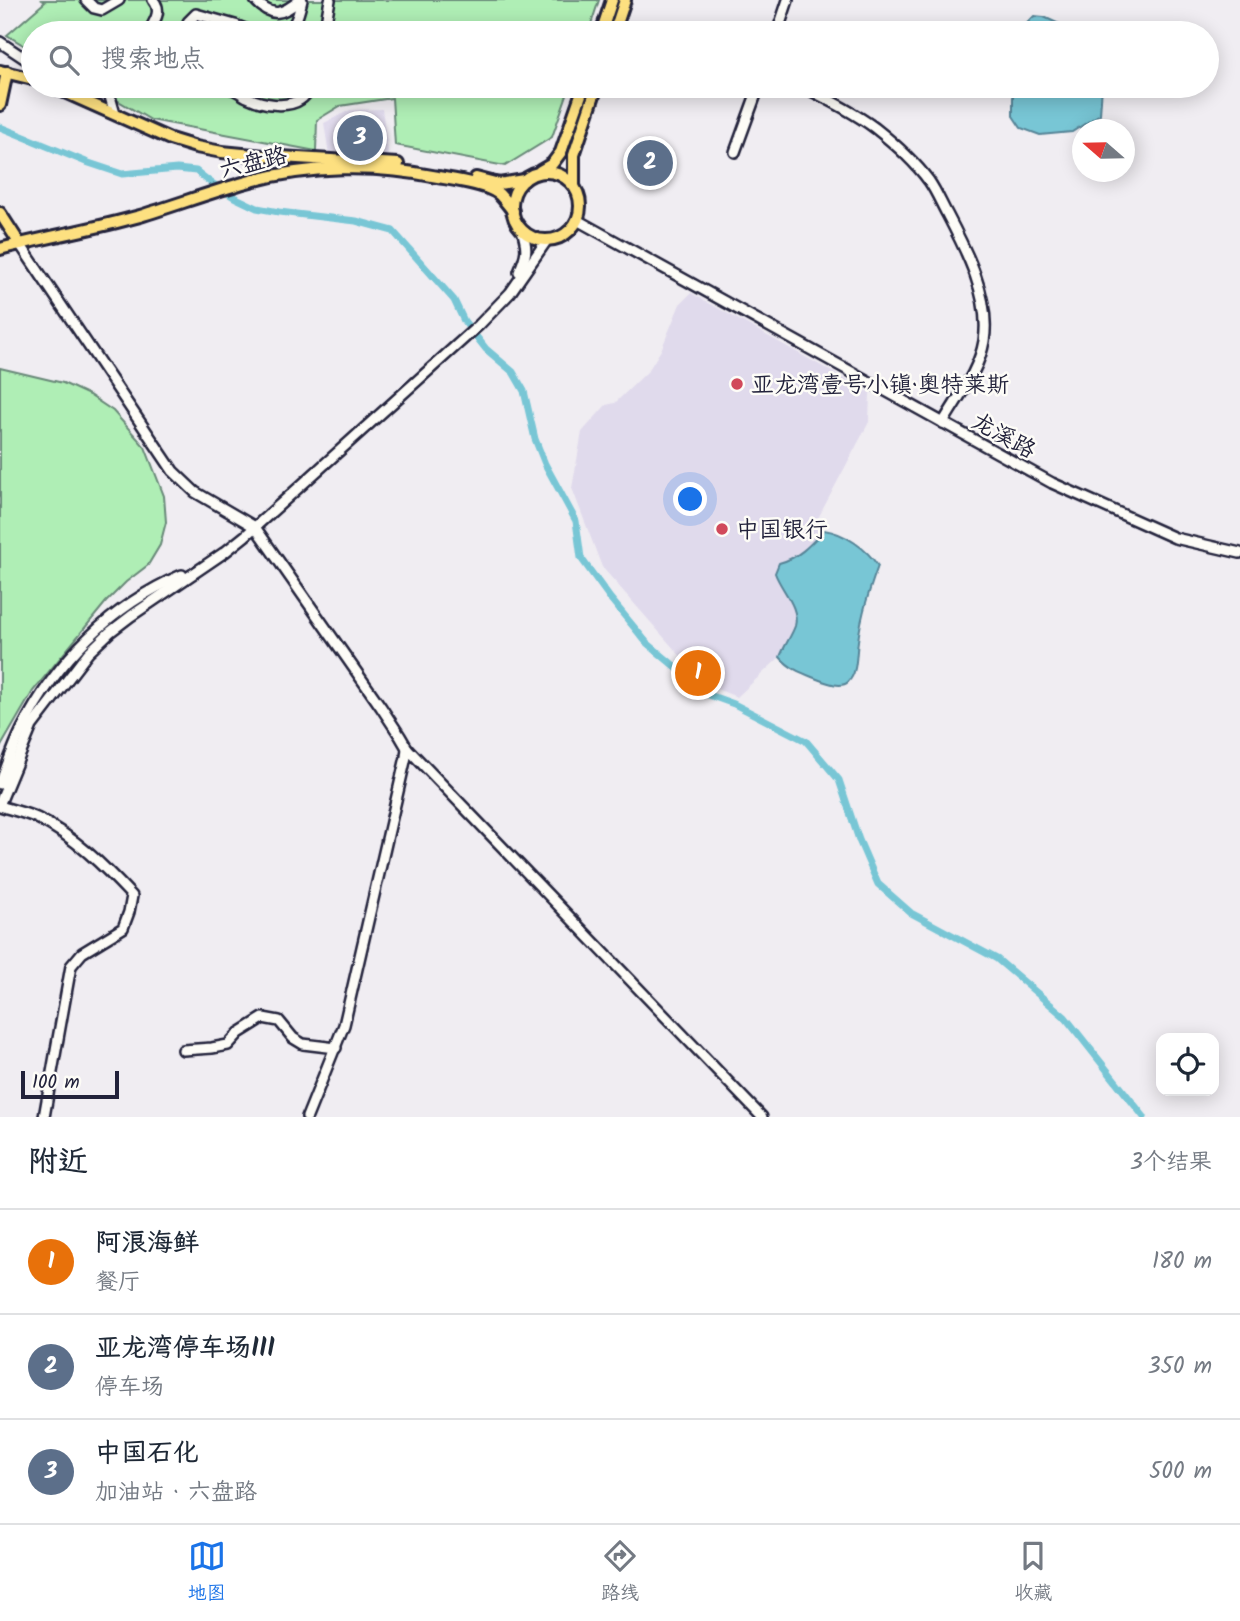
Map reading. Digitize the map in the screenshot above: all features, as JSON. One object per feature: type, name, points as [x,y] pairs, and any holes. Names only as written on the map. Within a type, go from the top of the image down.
[{"type":"main road","points":[[605,21],[612,0]]},
{"type":"main road","points":[[618,21],[625,0]]},
{"type":"main road","points":[[0,105],[3,72],[21,76]]},
{"type":"main road","name":"六盘路","points":[[81,98],[183,144],[222,152],[404,165],[461,174],[499,184],[524,180]]},
{"type":"main road","points":[[537,173],[551,172],[564,177],[574,186],[579,197],[577,220],[570,231],[559,238],[534,238],[518,225],[513,211],[515,194],[524,180],[552,164],[561,152],[580,98]]},
{"type":"main road","points":[[574,186],[574,155],[593,98]]},
{"type":"main road","name":"六盘路","points":[[0,249],[139,216],[249,181],[316,170],[399,171],[430,175],[486,188],[500,195],[513,211]]},
{"type":"main road","points":[[0,213],[20,244]]},
{"type":"street","points":[[86,0],[94,8],[102,10],[119,0]]},
{"type":"street","points":[[153,0],[158,11],[155,21]]},
{"type":"street","points":[[249,0],[274,13],[285,12],[301,0]]},
{"type":"street","points":[[255,0],[265,10]]},
{"type":"street","points":[[296,21],[301,0]]},
{"type":"street","points":[[326,21],[330,0]]},
{"type":"street","points":[[781,21],[788,0]]},
{"type":"street","points":[[189,21],[196,14],[221,21]]},
{"type":"street","points":[[0,42],[21,56]]},
{"type":"street","points":[[110,98],[115,114]]},
{"type":"street","points":[[251,98],[285,105],[302,98]]},
{"type":"street","points":[[735,152],[755,98]]},
{"type":"street","points":[[825,98],[876,128],[929,181],[976,276],[984,309],[984,341],[975,371],[943,423]]},
{"type":"street","name":"龙溪路","points":[[577,220],[1052,483],[1175,538],[1240,553]]},
{"type":"street","points":[[510,293],[527,256],[523,230]]},
{"type":"street","points":[[44,1117],[71,966],[82,953],[123,928],[132,896],[69,838],[37,818],[0,804],[32,726],[88,653],[110,632],[246,536],[479,325],[510,293],[547,240]]},
{"type":"street","points":[[20,244],[173,471],[195,492],[255,527],[407,748],[762,1117]]},
{"type":"street","points":[[0,784],[23,727],[66,660],[122,608],[167,582],[206,564]]},
{"type":"street","points":[[307,1117],[344,1025],[407,748]]},
{"type":"street","points":[[183,1050],[228,1045],[239,1033],[263,1018],[279,1021],[293,1038],[303,1044],[336,1048]]},
{"type":"shaded area","points":[[382,109],[389,158],[329,155],[324,123],[350,110]]},
{"type":"shaded area","points":[[691,293],[870,393],[869,422],[816,522],[824,530],[803,552],[790,561],[789,600],[795,610],[796,622],[789,640],[780,657],[737,697],[709,686],[698,676],[602,567],[572,488],[582,432],[606,405],[615,403],[648,371],[661,350],[680,304]]},
{"type":"green space","points":[[42,0],[599,0],[592,21],[23,21],[45,2]]},
{"type":"green space","points":[[21,23],[21,44],[7,35]]},
{"type":"green space","points":[[113,98],[392,98],[340,106],[317,120],[316,151],[151,120]]},
{"type":"green space","points":[[392,98],[566,98],[552,137],[505,166],[395,145]]},
{"type":"green space","points":[[0,368],[63,383],[89,395],[113,411],[145,447],[164,496],[166,522],[160,545],[148,565],[106,602],[33,691],[0,748]]},
{"type":"water","points":[[1034,16],[1053,21],[1029,21]]},
{"type":"water","points":[[1013,98],[1101,98],[1100,114],[1092,119],[1072,119],[1072,132],[1040,135],[1021,128],[1013,116]]},
{"type":"water","points":[[824,530],[840,534],[855,543],[878,566],[862,618],[854,672],[848,682],[841,685],[801,673],[780,657],[796,619],[792,605],[775,573],[779,563],[799,554]]},
{"type":"waterway","points":[[0,127],[122,174],[177,169],[196,171],[234,197],[257,208],[356,221],[393,231],[454,300],[464,321],[486,349],[513,372],[524,391],[535,439],[545,464],[576,521],[581,558],[647,643],[709,695],[734,704],[806,741],[839,780],[859,840],[878,884],[911,913],[997,959],[1065,1017],[1144,1117]]},
{"type":"place","name":"中国石化","points":[[360,138]]},
{"type":"place","name":"亚龙湾停车场III","points":[[650,163]]},
{"type":"place","name":"亚龙湾壹号小镇·奥特莱斯","points":[[737,384]]},
{"type":"place","name":"中国银行","points":[[722,529]]},
{"type":"place","name":"阿浪海鲜","points":[[698,673]]}]
